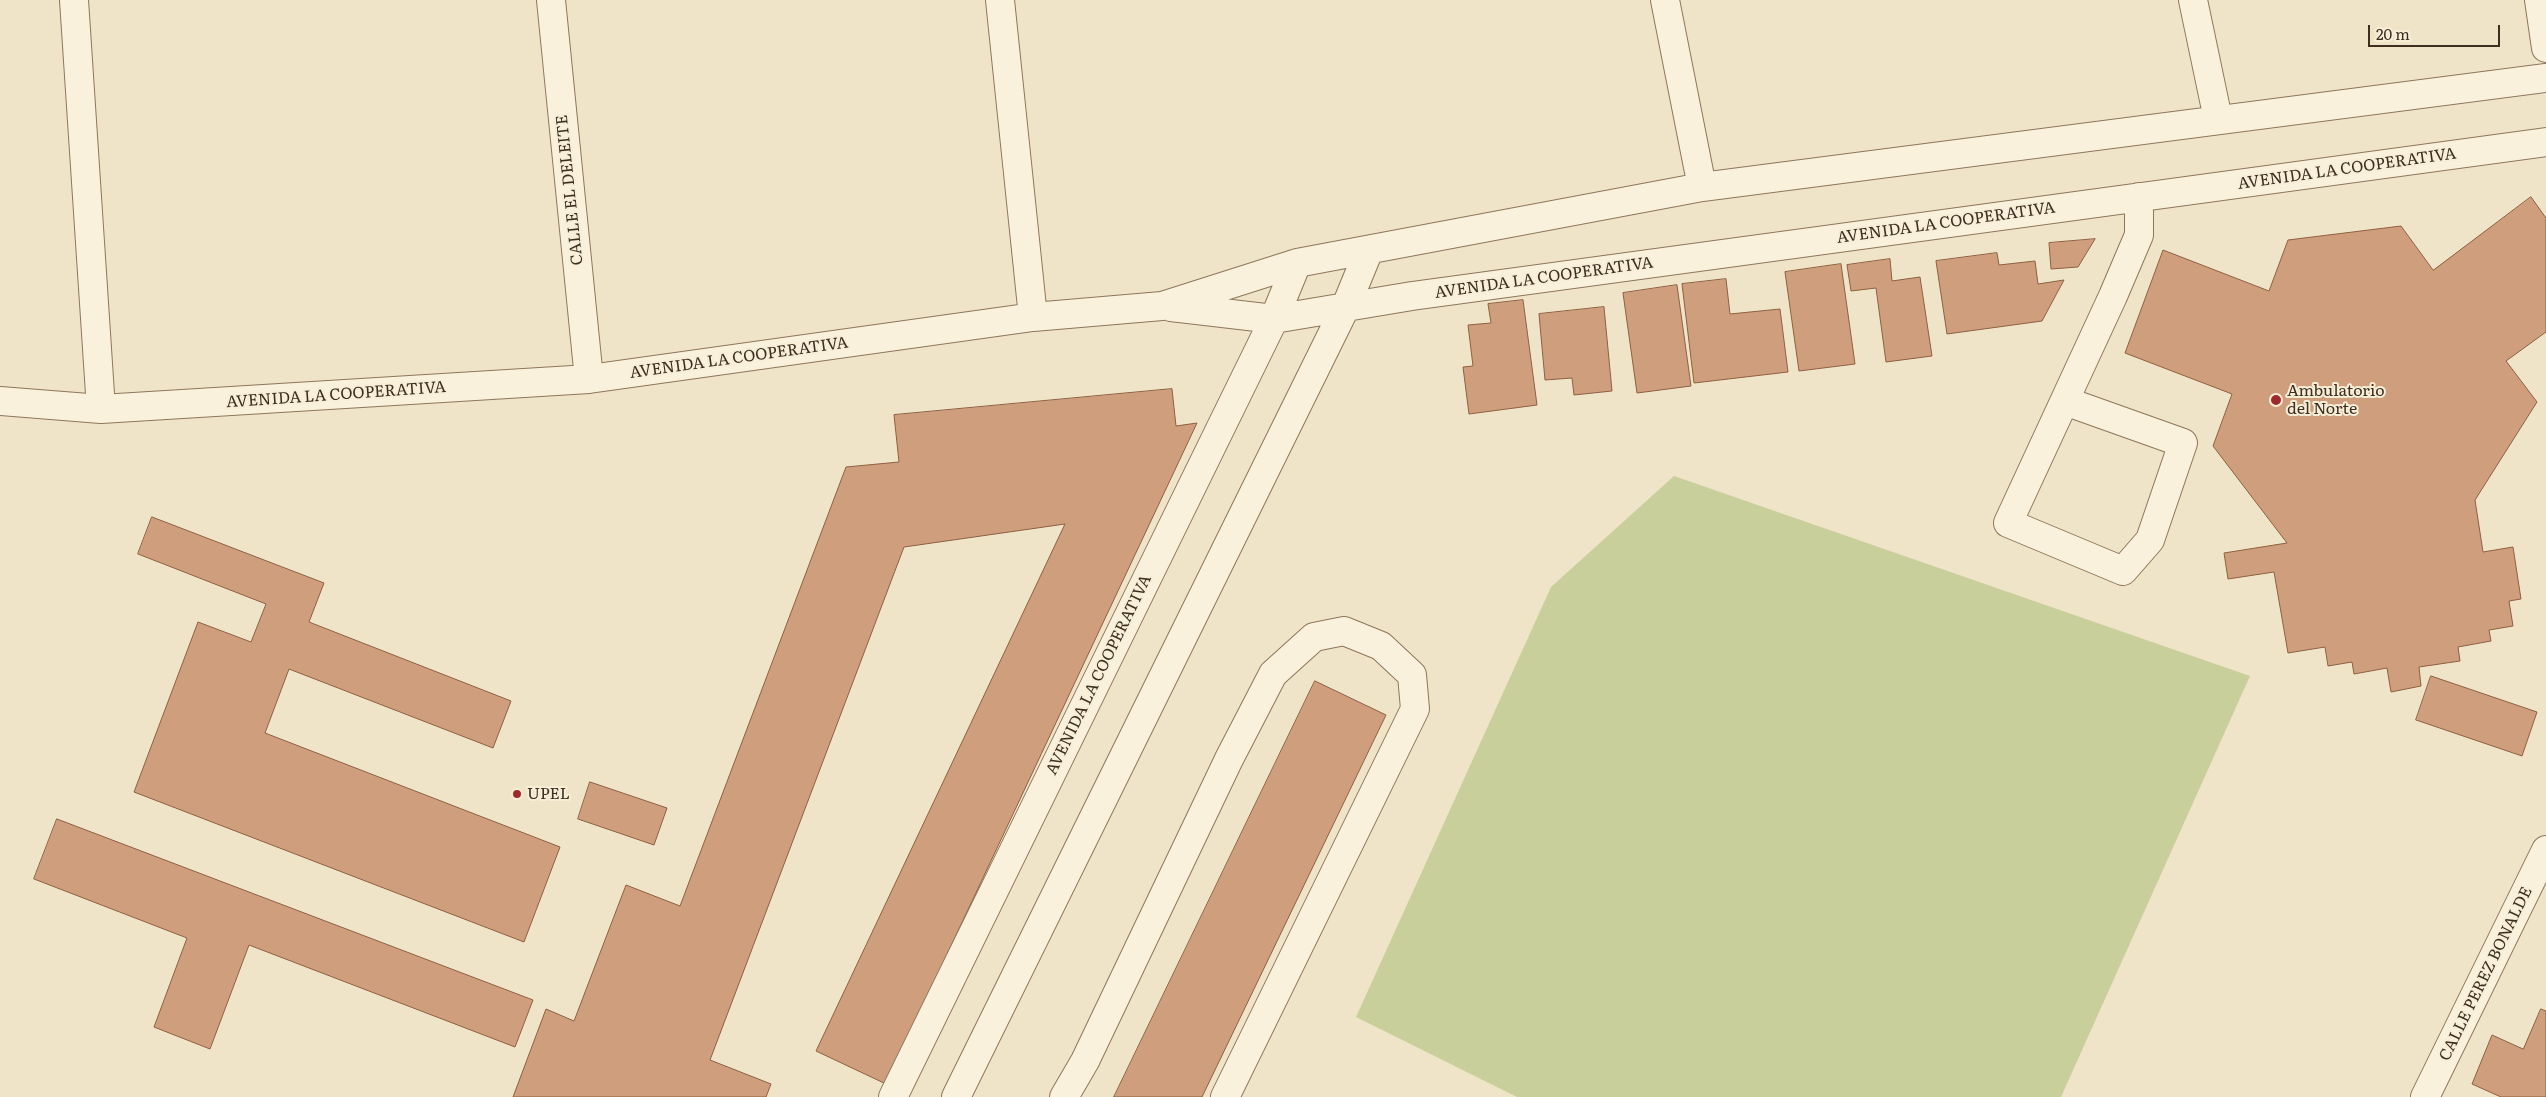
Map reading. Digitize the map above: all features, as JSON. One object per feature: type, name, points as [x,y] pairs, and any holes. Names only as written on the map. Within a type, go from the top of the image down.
[{"type":"street","points":[[74,0],[101,409]]},
{"type":"street","name":"CALLE EL DELEITE","points":[[551,0],[589,379]]},
{"type":"street","points":[[1000,0],[1033,317]]},
{"type":"street","points":[[1665,0],[1702,187]]},
{"type":"street","points":[[2193,0],[2218,119]]},
{"type":"street","points":[[2538,0],[2546,48]]},
{"type":"street","name":"AVENIDA LA COOPERATIVA","points":[[0,401],[101,409],[589,379],[1033,317],[1162,306],[1297,263],[1702,187],[2546,78]]},
{"type":"street","name":"AVENIDA LA COOPERATIVA","points":[[893,1097],[1274,319],[1346,306],[2546,142]]},
{"type":"street","points":[[2065,401],[2184,443],[2150,540],[2123,571],[2008,523],[2065,401],[2138,235],[2139,197]]},
{"type":"street","points":[[956,1097],[1346,306],[1369,250]]},
{"type":"street","points":[[1162,306],[1274,319],[1297,263]]},
{"type":"street","points":[[1064,1097],[1085,1061],[1229,759],[1273,674],[1314,637],[1344,631],[1382,646],[1412,675],[1415,709],[1225,1097]]},
{"type":"street","name":"CALLE PEREZ BONALDE","points":[[2425,1097],[2546,850]]},
{"type":"green space","points":[[1674,476],[2250,676],[2061,1097],[1517,1097],[1356,1017],[1551,587]]},
{"type":"building","name":"Ambulatorio del Norte","points":[[2531,197],[2546,218],[2546,332],[2506,361],[2537,402],[2475,500],[2483,552],[2513,547],[2521,599],[2509,601],[2513,626],[2489,630],[2491,641],[2458,647],[2460,661],[2419,667],[2421,686],[2391,692],[2387,668],[2354,674],[2352,662],[2328,666],[2325,647],[2288,653],[2274,572],[2228,579],[2224,553],[2287,543],[2213,446],[2232,394],[2125,353],[2163,250],[2269,291],[2288,240],[2401,226],[2433,270]]},
{"type":"building","points":[[2095,239],[2078,267],[2051,269],[2049,243]]},
{"type":"building","points":[[1997,253],[1999,265],[2035,261],[2038,284],[2064,280],[2042,321],[1947,334],[1936,261]]},
{"type":"building","points":[[1890,259],[1892,281],[1920,277],[1932,356],[1886,362],[1876,288],[1851,291],[1847,265]]},
{"type":"building","points":[[1841,264],[1855,364],[1799,371],[1785,272]]},
{"type":"building","points":[[1726,279],[1730,314],[1780,309],[1788,372],[1694,383],[1682,284]]},
{"type":"building","points":[[1677,285],[1691,386],[1637,393],[1623,293]]},
{"type":"building","points":[[1523,300],[1537,405],[1469,414],[1463,367],[1473,366],[1468,325],[1491,323],[1488,304]]},
{"type":"building","points":[[1604,307],[1612,391],[1574,395],[1572,378],[1545,380],[1539,314]]},
{"type":"building","points":[[1172,389],[1176,426],[1197,423],[886,1084],[816,1051],[1065,524],[904,547],[710,1060],[771,1084],[766,1097],[513,1097],[546,1009],[574,1021],[626,885],[680,906],[846,467],[899,462],[894,415]]},
{"type":"building","points":[[152,517],[324,583],[309,622],[511,701],[493,748],[289,669],[265,733],[560,847],[524,942],[134,792],[198,622],[251,642],[266,604],[138,554]]},
{"type":"building","points":[[2431,676],[2537,712],[2522,756],[2416,720]]},
{"type":"building","points":[[1315,681],[1386,715],[1202,1097],[1114,1097]]},
{"type":"building","points":[[590,782],[667,808],[654,845],[578,819]]},
{"type":"building","points":[[57,819],[533,1000],[515,1047],[249,945],[210,1049],[154,1027],[187,938],[34,879]]},
{"type":"building","points":[[2541,1009],[2546,1011],[2546,1097],[2501,1097],[2472,1084],[2492,1035],[2523,1049]]},
{"type":"place","name":"Ambulatorio del Norte","points":[[2276,400]]},
{"type":"place","name":"UPEL","points":[[517,794]]}]
